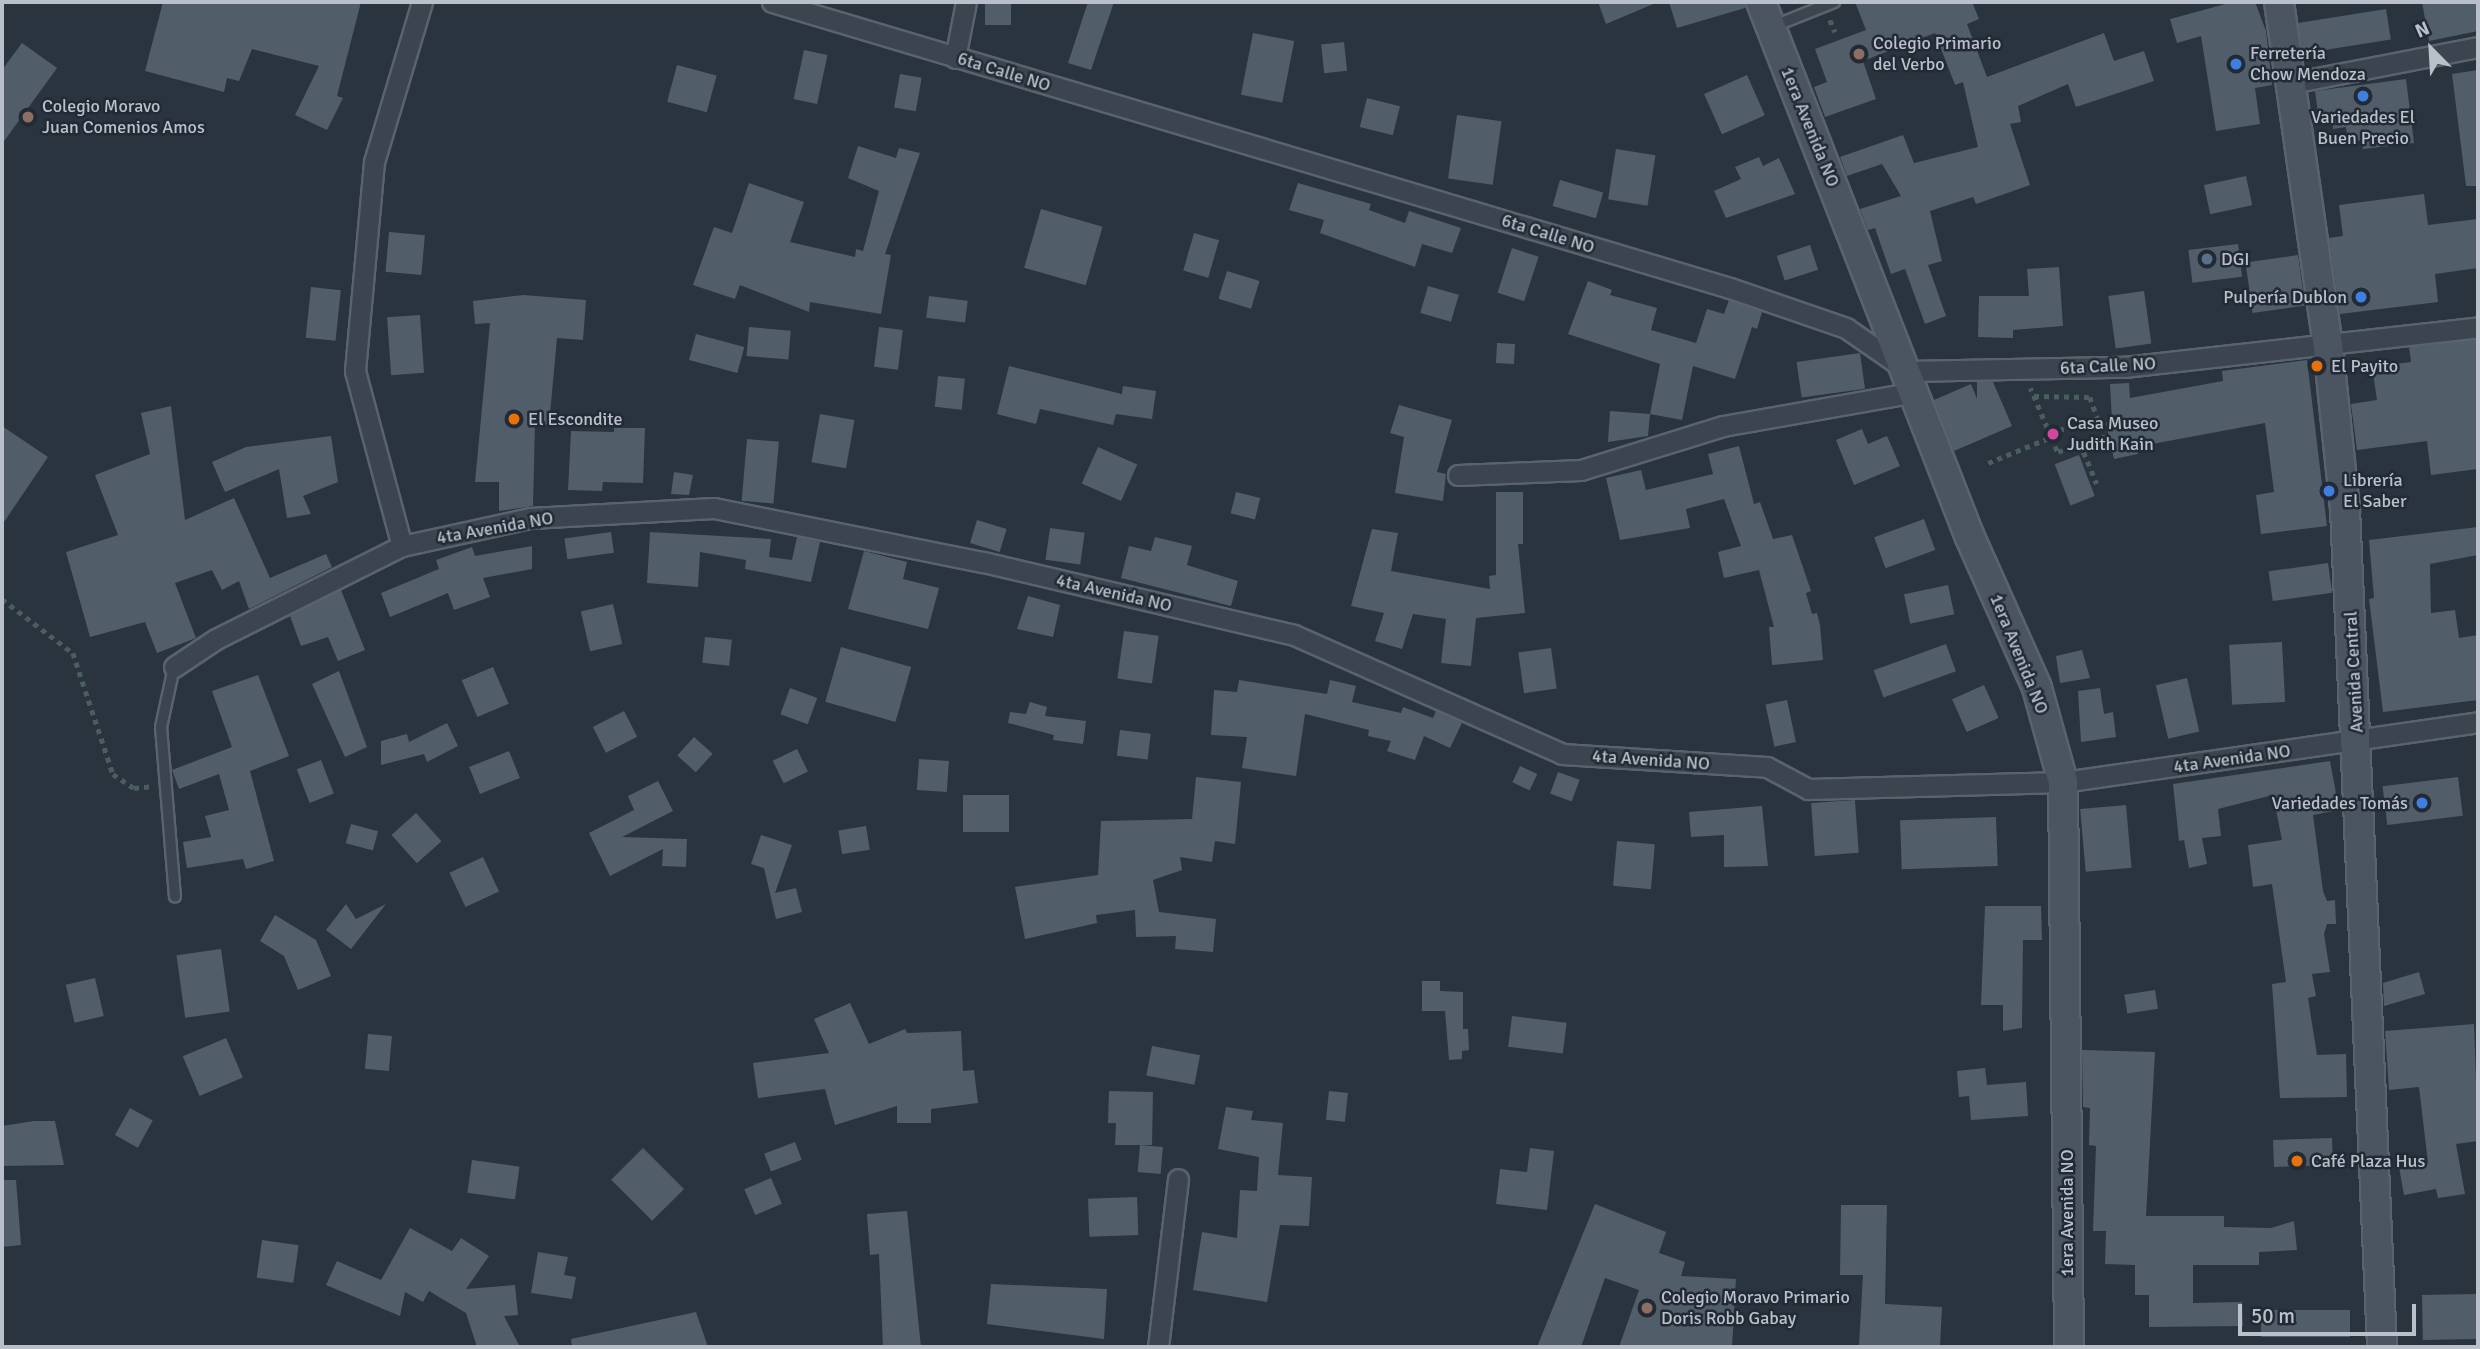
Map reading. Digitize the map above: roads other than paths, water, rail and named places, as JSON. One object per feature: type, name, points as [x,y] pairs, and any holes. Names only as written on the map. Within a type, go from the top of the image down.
[{"type":"street","points":[[402,546],[355,371],[374,162],[422,2]]},
{"type":"street","name":"6ta Calle NO","points":[[772,2],[1730,288],[1846,328],[1912,382],[2124,368],[2328,347],[2478,327]]},
{"type":"street","points":[[955,58],[966,2]]},
{"type":"street","name":"Avenida Central","points":[[2278,2],[2328,347],[2345,509],[2358,741],[2382,1347]]},
{"type":"street","name":"1era Avenida NO","points":[[1766,15],[1912,382],[1969,535],[2037,688],[2063,782],[2069,1347]]},
{"type":"street","points":[[2291,82],[2478,47]]},
{"type":"street","points":[[1458,475],[1581,470],[1723,426],[1912,382]]},
{"type":"street","name":"4ta Avenida NO","points":[[174,667],[216,639],[402,546],[530,518],[714,508],[983,562],[1294,635],[1562,754],[1767,767],[1808,789],[2063,782],[2478,722]]},
{"type":"street","points":[[1158,1347],[1178,1179]]},
{"type":"lane","points":[[1766,15],[1834,2]]},
{"type":"lane","points":[[174,667],[160,727],[175,896]]},
{"type":"place","name":"Colegio Primario del Verbo","points":[[1859,54]]},
{"type":"place","name":"Ferretería Chow Mendoza","points":[[2236,64]]},
{"type":"place","name":"Variedades El Buen Precio","points":[[2363,96]]},
{"type":"place","name":"Colegio Moravo Juan Comenios Amos","points":[[28,117]]},
{"type":"place","name":"DGI","points":[[2207,259]]},
{"type":"place","name":"Pulpería Dublon","points":[[2361,297]]},
{"type":"place","name":"El Payito","points":[[2317,366]]},
{"type":"place","name":"El Escondite","points":[[514,419]]},
{"type":"place","name":"Casa Museo Judith Kain","points":[[2053,434]]},
{"type":"place","name":"Librería El Saber","points":[[2329,491]]},
{"type":"place","name":"Variedades Tomás","points":[[2422,803]]},
{"type":"place","name":"Café Plaza Hus","points":[[2297,1161]]},
{"type":"place","name":"Colegio Moravo Primario Doris Robb Gabay","points":[[1647,1308]]}]
